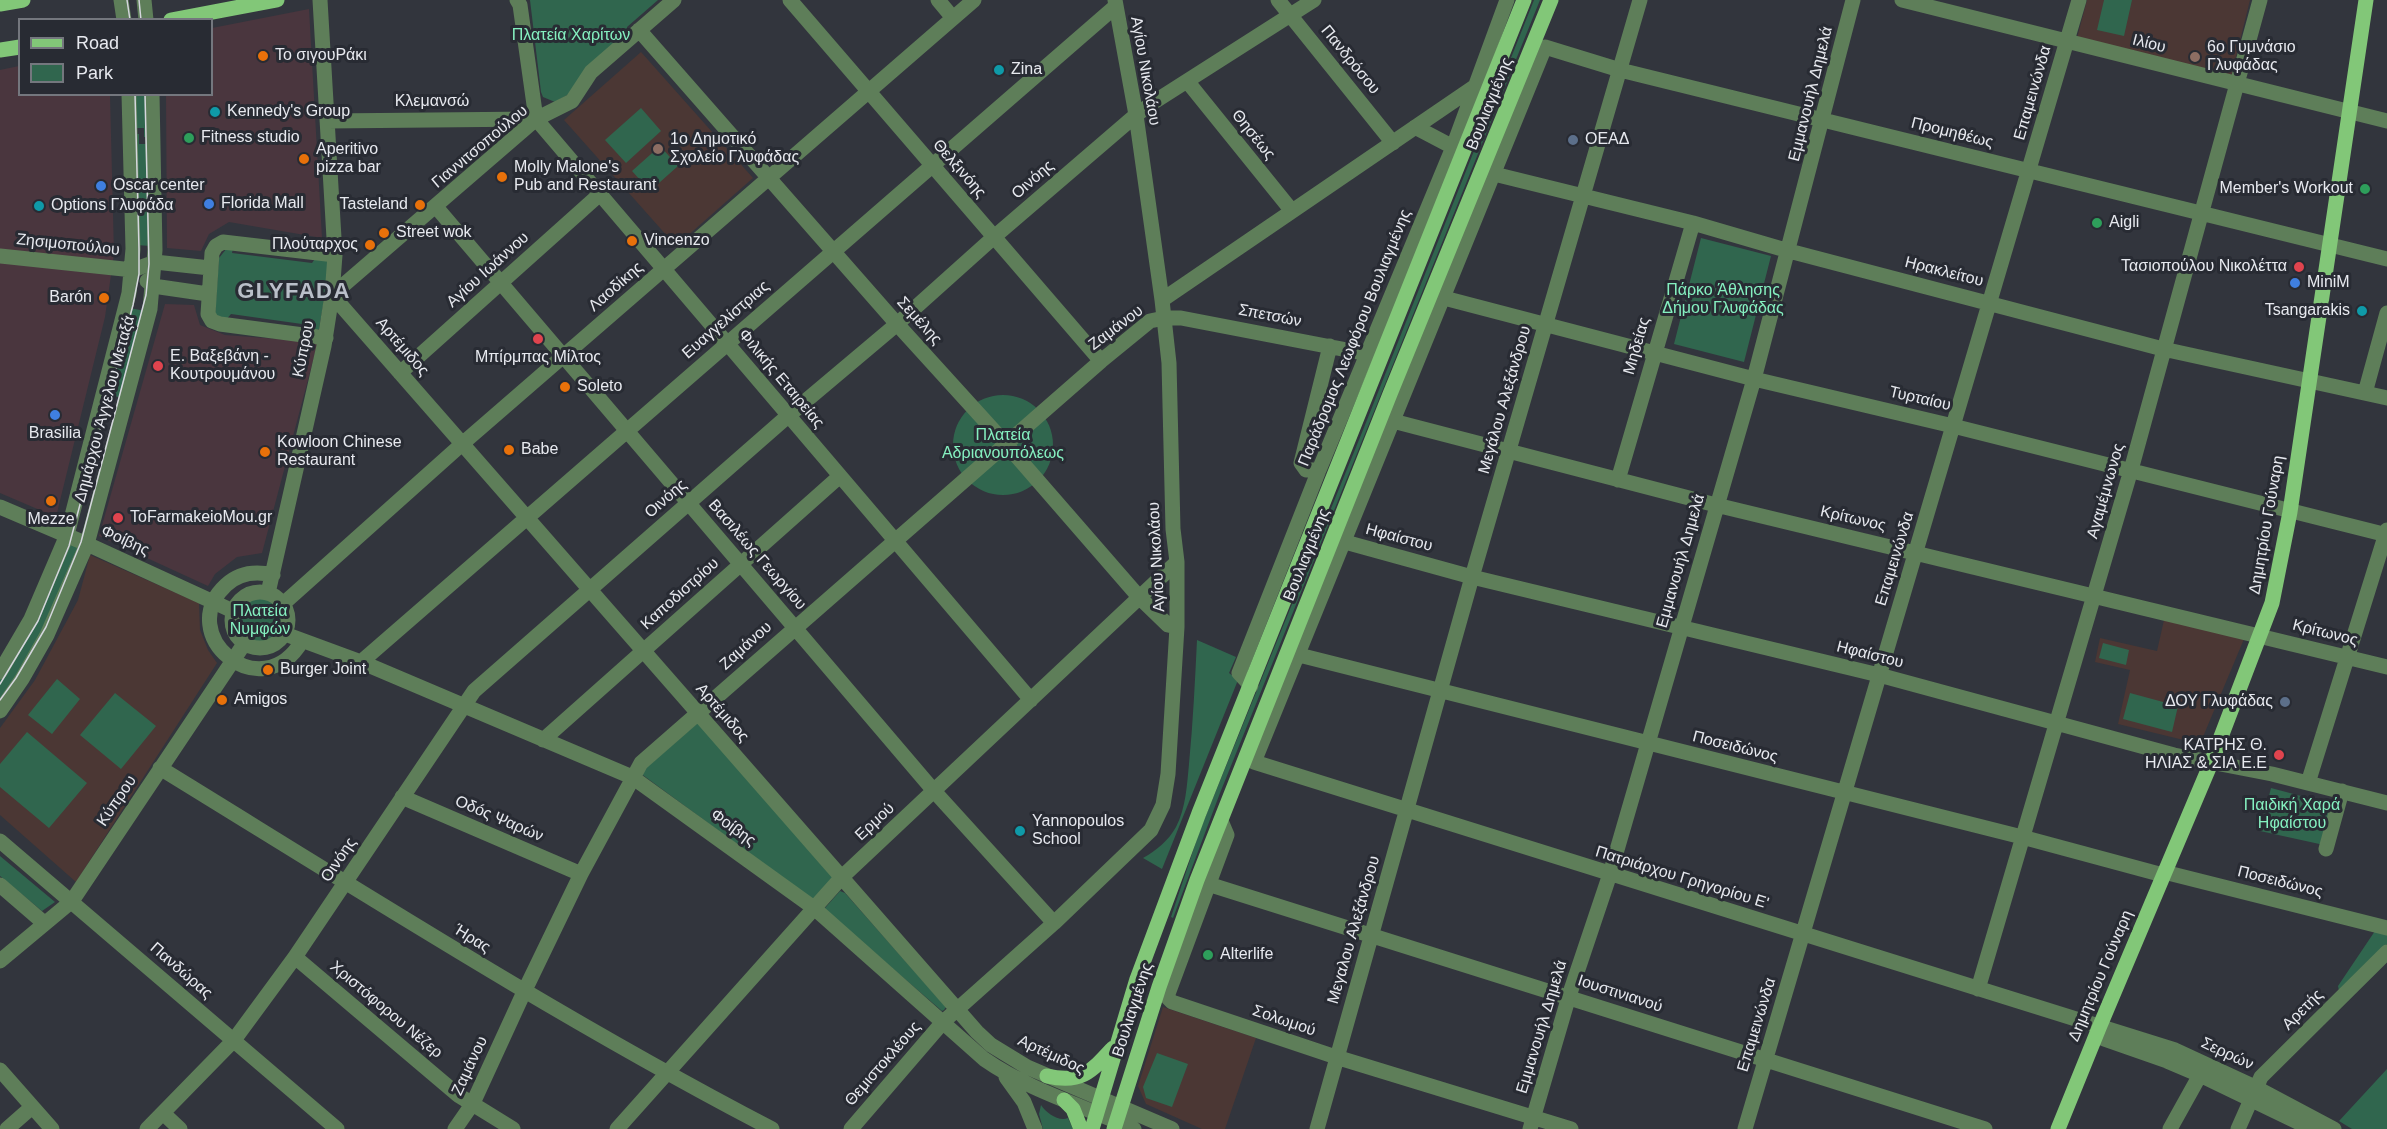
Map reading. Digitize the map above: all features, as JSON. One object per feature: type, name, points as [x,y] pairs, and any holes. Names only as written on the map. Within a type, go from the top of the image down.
[{"type":"main road","points":[[0,4],[23,0]]},
{"type":"main road","points":[[182,18],[276,0]]},
{"type":"main road","name":"Βουλιαγμένης","points":[[1092,1129],[1115,1046],[1137,979],[1199,813],[1251,686],[1359,397],[1524,0]]},
{"type":"main road","name":"Βουλιαγμένης","points":[[1115,1125],[1159,987],[1221,821],[1301,634],[1357,495],[1551,0]]},
{"type":"main road","name":"Δημητρίου Γούναρη","points":[[2058,1129],[2163,873],[2211,763],[2272,603],[2290,510],[2367,0]]},
{"type":"main road","points":[[0,50],[18,47]]},
{"type":"main road","points":[[1159,987],[1178,965]]},
{"type":"main road","points":[[1047,1076],[1063,1080],[1086,1075],[1115,1046]]},
{"type":"main road","points":[[1059,1098],[1073,1109],[1081,1129]]},
{"type":"street","points":[[121,0],[124,18]]},
{"type":"street","points":[[144,0],[146,18]]},
{"type":"street","name":"Κύπρου","points":[[268,593],[326,338],[332,296],[334,255],[320,0]]},
{"type":"street","points":[[517,0],[520,5],[536,119]]},
{"type":"street","name":"Γιαννιτσοπούλου","points":[[332,296],[536,119],[572,101],[591,72],[674,0]]},
{"type":"street","name":"Θελξινόης","points":[[790,0],[1101,361]]},
{"type":"street","points":[[938,0],[954,18]]},
{"type":"street","name":"Λαοδίκης","points":[[283,604],[462,444],[974,0]]},
{"type":"street","name":"Πανδρόσου","points":[[1278,0],[1393,142]]},
{"type":"street","name":"Οινόης","points":[[147,1129],[234,1040],[295,957],[474,690],[1136,115],[1314,0]]},
{"type":"street","name":"Παράδρομος Λεωφόρου Βουλιαγμένης","points":[[1251,686],[1239,673],[1319,470],[1359,397],[1368,354],[1477,86],[1507,0]]},
{"type":"street","name":"Μεγάλου Αλεξάνδρου","points":[[1407,810],[1508,451],[1640,0]]},
{"type":"street","name":"Εμμανουήλ Δημελά","points":[[1532,1123],[1569,996],[1610,874],[1754,379],[1853,0]]},
{"type":"street","name":"Ιλίου","points":[[1902,0],[2387,121]]},
{"type":"street","name":"Επαμεινώνδα","points":[[1745,1129],[2079,0]]},
{"type":"street","name":"Αγαμέμνωνος","points":[[1978,989],[2131,470],[2163,349],[2239,85],[2260,0]]},
{"type":"street","name":"Αγίου Νικολάου","points":[[942,1022],[1054,923],[1151,830],[1162,805],[1168,774],[1177,627],[1178,562],[1173,529],[1169,363],[1136,115],[1115,3]]},
{"type":"street","name":"Ευαγγελίστριας","points":[[361,662],[834,251],[1115,3]]},
{"type":"street","name":"Σεμέλης","points":[[639,30],[1139,597],[1168,625],[1177,627]]},
{"type":"street","name":"Προμηθέως","points":[[1494,174],[1545,47],[1620,70],[2387,259]]},
{"type":"street","name":"Θησέως","points":[[1187,81],[1292,211]]},
{"type":"street","name":"Ζαμάνου","points":[[1162,300],[1477,86]]},
{"type":"street","name":"Δημάρχου Άγγελου Μεταξά","points":[[0,672],[31,619],[67,535],[129,293],[133,270],[129,96]]},
{"type":"street","name":"Δημάρχου Άγγελου Μεταξά","points":[[0,711],[22,679],[47,635],[87,544],[150,309],[155,262],[152,96]]},
{"type":"street","name":"Κλεμανσώ","points":[[327,120],[536,119]]},
{"type":"street","name":"Φιλικής Εταιρείας","points":[[536,119],[1031,700]]},
{"type":"street","points":[[1415,128],[1453,147]]},
{"type":"street","points":[[1387,419],[1444,298],[1494,174]]},
{"type":"street","name":"Ηρακλείτου","points":[[1494,174],[1693,223],[1789,251],[2163,349],[2387,398]]},
{"type":"street","name":"Αγίου Ιωάννου","points":[[400,373],[600,194]]},
{"type":"street","name":"Βασιλέως Γεωργίου","points":[[436,208],[934,791],[1054,923]]},
{"type":"street","name":"Μηδείας","points":[[1618,480],[1693,223]]},
{"type":"street","points":[[326,338],[216,323],[208,314],[210,268],[213,249],[223,242],[334,255]]},
{"type":"street","name":"Ζησιμοπούλου","points":[[0,256],[133,270],[155,262],[210,268]]},
{"type":"street","name":"Ζησιμοπούλου","points":[[133,270],[153,286]]},
{"type":"street","points":[[153,286],[208,294]]},
{"type":"street","name":"Αρτέμιδος","points":[[332,296],[991,1045],[1008,1057],[1047,1076],[1172,1129]]},
{"type":"street","name":"Τυρταίου","points":[[1444,298],[1754,379],[2386,533]]},
{"type":"street","points":[[2365,393],[2387,313]]},
{"type":"street","name":"Ζαμάνου","points":[[455,1129],[473,1103],[581,873],[640,763],[1101,361],[1150,321],[1164,318]]},
{"type":"street","name":"Σπετσών","points":[[1164,318],[1181,318],[1368,354]]},
{"type":"street","points":[[1319,470],[1306,470],[1302,464],[1330,346]]},
{"type":"street","name":"Κρίτωνος","points":[[1387,419],[1716,505],[2387,667]]},
{"type":"street","name":"Καποδιστρίου","points":[[543,740],[840,476]]},
{"type":"street","points":[[1299,655],[1301,634],[1344,543],[1357,495]]},
{"type":"street","name":"Φοίβης","points":[[0,507],[233,611]]},
{"type":"street","points":[[2308,783],[2386,533]]},
{"type":"street","name":"Ηφαίστου","points":[[1344,543],[1472,577],[1879,675],[2211,763],[2387,802]]},
{"type":"street","name":"Ερμού","points":[[617,1129],[842,877],[1178,562]]},
{"type":"street","points":[[273,574],[255,572],[238,577],[223,587],[213,602],[210,619],[212,635],[220,650],[232,661],[252,668],[272,667],[290,657],[302,641]]},
{"type":"street","points":[[251,593],[268,593],[283,604],[288,619],[285,634],[277,644],[265,648],[253,648],[244,644],[233,629],[233,611],[237,603],[251,593]]},
{"type":"street","name":"Φοίβης","points":[[285,634],[361,662],[632,777],[814,908],[984,1059],[1001,1071],[1096,1113],[1115,1125],[1134,1129]]},
{"type":"street","name":"Κύπρου","points":[[0,961],[72,901],[244,644]]},
{"type":"street","name":"Ποσειδώνος","points":[[1299,655],[2387,928]]},
{"type":"street","name":"Πατριάρχου Γρηγορίου E'","points":[[1299,655],[1254,762],[1978,989],[2097,1032]]},
{"type":"street","name":"Ήρας","points":[[160,768],[524,992],[666,1074],[772,1129]]},
{"type":"street","points":[[2326,849],[2342,792]]},
{"type":"street","name":"Οδóς Ψαρών","points":[[402,797],[581,873]]},
{"type":"street","name":"Μεγαλου Αλεξάνδρου","points":[[1317,1129],[1407,810]]},
{"type":"street","name":"Σολωμού","points":[[1221,821],[1227,835],[1178,965],[1168,998],[1173,1002],[1336,1058],[1532,1123],[1571,1129]]},
{"type":"street","name":"Πανδώρας","points":[[0,841],[337,1129]]},
{"type":"street","name":"Ιουστινιανού","points":[[1208,884],[1985,1129]]},
{"type":"street","points":[[0,885],[44,923]]},
{"type":"street","name":"Αρετής","points":[[2238,1129],[2261,1077],[2387,952]]},
{"type":"street","name":"Χριστόφορου Νέζερ","points":[[295,957],[458,1095],[513,1129]]},
{"type":"street","name":"Θεμιστοκλέους","points":[[851,1129],[942,1022]]},
{"type":"street","name":"Σερρών","points":[[2097,1032],[2200,1075],[2253,1093],[2331,1128]]},
{"type":"street","name":"Σερρών","points":[[2097,1032],[2175,1050],[2312,1129]]},
{"type":"street","points":[[0,1070],[52,1129]]},
{"type":"street","points":[[1001,1071],[1017,1091],[1030,1114],[1035,1129]]},
{"type":"street","points":[[2170,1129],[2200,1075]]},
{"type":"street","points":[[1030,1114],[1039,1101],[1059,1098]]},
{"type":"street","points":[[7,1129],[32,1107]]},
{"type":"street","points":[[164,1114],[180,1129]]},
{"type":"shaded area","name":"6ο Γυμνάσιο Γλυφάδας","points":[[2087,0],[2250,0],[2231,77],[2077,38]]},
{"type":"shaded area","points":[[309,9],[322,238],[229,222],[209,234],[201,251],[167,248],[166,96],[213,96],[213,28]]},
{"type":"shaded area","name":"1ο Δημοτικό Σχολείο Γλυφάδας","points":[[641,52],[753,178],[676,246],[564,120]]},
{"type":"shaded area","points":[[18,66],[18,96],[110,96],[114,254],[105,317],[56,517],[0,493],[0,70]]},
{"type":"shaded area","points":[[165,304],[194,305],[200,325],[225,335],[318,342],[262,553],[237,557],[215,574],[208,586],[99,536]]},
{"type":"shaded area","points":[[90,555],[199,603],[200,630],[208,650],[217,663],[76,882],[0,815],[0,728],[35,680],[78,600]]},
{"type":"shaded area","points":[[2164,620],[2244,639],[2200,744],[2118,724],[2130,670],[2095,662],[2100,638],[2157,651]]},
{"type":"shaded area","points":[[1163,1007],[1256,1038],[1225,1129],[1202,1129],[1146,1104],[1138,1086]]},
{"type":"green space","name":"Πλατεία Χαρίτων","points":[[530,0],[658,0],[627,27],[627,31],[576,90],[555,102],[543,97],[541,92]]},
{"type":"green space","points":[[1534,0],[1540,0],[1220,793],[1173,918],[1171,917],[1200,830],[1363,430]]},
{"type":"green space","points":[[2104,0],[2132,0],[2124,36],[2097,30]]},
{"type":"green space","points":[[132,96],[147,96],[150,137],[144,137],[144,128],[135,128]]},
{"type":"green space","points":[[641,108],[661,131],[626,163],[605,140]]},
{"type":"green space","points":[[135,134],[139,134],[139,144],[149,144],[151,246],[136,245]]},
{"type":"green space","points":[[660,146],[678,166],[650,191],[632,171]]},
{"type":"green space","name":"Πάρκο Άθλησης Δήμου Γλυφάδας","points":[[1701,238],[1771,256],[1744,362],[1674,344]]},
{"type":"green space","points":[[227,248],[233,248],[232,253],[312,263],[317,256],[325,259],[330,265],[319,329],[305,331],[302,324],[231,314],[225,321],[215,314],[219,258]]},
{"type":"green space","points":[[130,308],[145,311],[122,398],[107,394]]},
{"type":"green space","name":"Πλατεία Αδριανουπόλεως","points":[[1003,395],[1022,398],[1039,409],[1050,426],[1053,445],[1050,464],[1039,481],[1022,492],[1003,495],[984,492],[967,481],[956,464],[953,445],[956,426],[967,409],[984,398]]},
{"type":"green space","points":[[68,542],[81,548],[59,601],[0,704],[0,679]]},
{"type":"green space","name":"Πλατεία Νυμφών","points":[[260,598],[276,605],[283,621],[276,637],[260,644],[244,637],[237,621],[244,605]]},
{"type":"green space","points":[[1197,640],[1236,657],[1229,673],[1238,680],[1162,869],[1143,858],[1169,837],[1176,827],[1184,804],[1192,733]]},
{"type":"green space","points":[[2103,643],[2129,650],[2126,665],[2099,658]]},
{"type":"green space","points":[[57,679],[80,699],[52,734],[28,715]]},
{"type":"green space","points":[[115,693],[156,726],[121,769],[80,735]]},
{"type":"green space","points":[[2130,693],[2178,706],[2172,732],[2123,719]]},
{"type":"green space","points":[[700,721],[835,875],[813,900],[640,773]]},
{"type":"green space","points":[[27,732],[87,783],[49,828],[0,787],[0,764]]},
{"type":"green space","name":"Παιδική Χαρά Ηφαίστου","points":[[2271,788],[2335,805],[2324,845],[2260,831]]},
{"type":"green space","points":[[0,856],[55,902],[42,911],[0,876]]},
{"type":"green space","points":[[840,891],[845,893],[946,1007],[944,1010],[942,1011],[827,912],[825,908]]},
{"type":"green space","points":[[2379,925],[2387,927],[2387,944],[2344,989],[2339,991],[2338,986]]},
{"type":"green space","points":[[1157,1053],[1188,1064],[1172,1107],[1146,1098],[1143,1087]]},
{"type":"green space","points":[[2387,1069],[2387,1129],[2352,1129],[2339,1121]]},
{"type":"green space","points":[[1041,1105],[1053,1116],[1061,1119],[1068,1118],[1073,1129],[1043,1129],[1039,1114]]},
{"type":"tram line","points":[[127,0],[130,18]]},
{"type":"tram line","points":[[139,0],[141,18]]},
{"type":"tram line","points":[[0,684],[38,621],[69,546],[133,305],[139,274],[135,96]]},
{"type":"tram line","points":[[0,700],[16,678],[46,627],[81,542],[146,295],[149,264],[145,96]]},
{"type":"place","name":"Το σιγουΡάκι","points":[[263,56]]},
{"type":"place","name":"6ο Γυμνάσιο Γλυφάδας","points":[[2195,57]]},
{"type":"place","name":"Zina","points":[[999,70]]},
{"type":"place","name":"Kennedy's Group","points":[[215,112]]},
{"type":"place","name":"Fitness studio","points":[[189,138]]},
{"type":"place","name":"ΟΕΑΔ","points":[[1573,140]]},
{"type":"place","name":"1ο Δημοτικό Σχολείο Γλυφάδας","points":[[658,149]]},
{"type":"place","name":"Aperitivo pizza bar","points":[[304,159]]},
{"type":"place","name":"Molly Malone's Pub and Restaurant","points":[[502,177]]},
{"type":"place","name":"Oscar center","points":[[101,186]]},
{"type":"place","name":"Member's Workout","points":[[2365,189]]},
{"type":"place","name":"Florida Mall","points":[[209,204]]},
{"type":"place","name":"Tasteland","points":[[420,205]]},
{"type":"place","name":"Options Γλυφάδα","points":[[39,206]]},
{"type":"place","name":"Aigli","points":[[2097,223]]},
{"type":"place","name":"Street wok","points":[[384,233]]},
{"type":"place","name":"Vincenzo","points":[[632,241]]},
{"type":"place","name":"Πλούταρχος","points":[[370,245]]},
{"type":"place","name":"Τασιοπούλου Νικολέττα","points":[[2299,267]]},
{"type":"place","name":"MiniM","points":[[2295,283]]},
{"type":"place","name":"Barón","points":[[104,298]]},
{"type":"place","name":"Tsangarakis","points":[[2362,311]]},
{"type":"place","name":"Μπίρμπας Μίλτος","points":[[538,339]]},
{"type":"place","name":"Ε. Βαξεβάνη - Κουτρουμάνου","points":[[158,366]]},
{"type":"place","name":"Soleto","points":[[565,387]]},
{"type":"place","name":"Brasilia","points":[[55,415]]},
{"type":"place","name":"Babe","points":[[509,450]]},
{"type":"place","name":"Kowloon Chinese Restaurant","points":[[265,452]]},
{"type":"place","name":"Mezze","points":[[51,501]]},
{"type":"place","name":"ToFarmakeioMou.gr","points":[[118,518]]},
{"type":"place","name":"Burger Joint","points":[[268,670]]},
{"type":"place","name":"Amigos","points":[[222,700]]},
{"type":"place","name":"ΔΟΥ Γλυφάδας","points":[[2285,702]]},
{"type":"place","name":"ΚΑΤΡΗΣ Θ. ΗΛΙΑΣ & ΣΙΑ Ε.Ε","points":[[2279,755]]},
{"type":"place","name":"Yannopoulos School","points":[[1020,831]]},
{"type":"place","name":"Alterlife","points":[[1208,955]]},
{"type":"district","name":"GLYFADA","points":[[294,292]]}]
